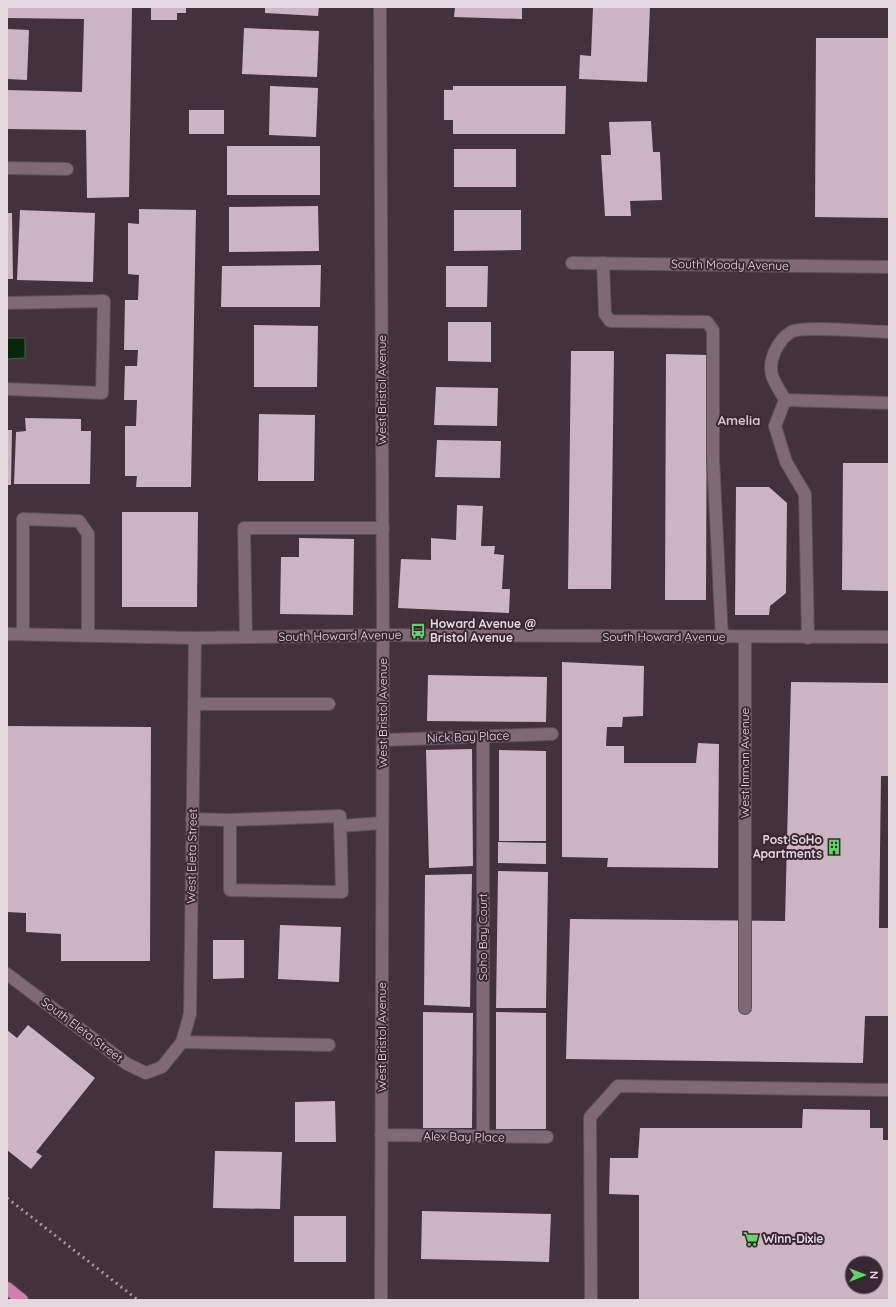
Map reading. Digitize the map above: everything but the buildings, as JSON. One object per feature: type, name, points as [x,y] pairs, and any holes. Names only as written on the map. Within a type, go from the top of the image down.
[{"type":"highway","points":[[7,1288],[22,1300]]},
{"type":"street","name":"West Bristol Avenue","points":[[380,7],[383,528],[381,1300]]},
{"type":"street","points":[[7,168],[67,169]]},
{"type":"street","name":"South Moody Avenue","points":[[572,263],[889,267]]},
{"type":"street","points":[[603,263],[605,314],[610,321],[706,322],[713,330],[713,458],[722,638]]},
{"type":"street","points":[[7,303],[104,301],[102,393],[7,389]]},
{"type":"street","points":[[808,638],[805,494],[786,462],[775,426],[785,400],[772,375],[773,356],[778,344],[791,332],[807,329],[889,332]]},
{"type":"street","points":[[785,400],[889,403]]},
{"type":"street","points":[[23,634],[23,520],[79,521],[88,534],[88,634]]},
{"type":"street","points":[[246,637],[244,528],[383,528]]},
{"type":"street","name":"South Howard Avenue","points":[[7,634],[88,634],[195,638],[383,635],[722,638],[889,637]]},
{"type":"street","name":"West Eleta Street","points":[[162,1067],[182,1042],[190,1014],[195,638]]},
{"type":"street","name":"West Inman Avenue","points":[[745,638],[745,1008]]},
{"type":"street","points":[[194,704],[329,704]]},
{"type":"street","name":"Nick Bay Place","points":[[383,740],[552,734]]},
{"type":"street","name":"Soho Bay Court","points":[[483,1137],[484,737]]},
{"type":"street","points":[[192,819],[230,820],[340,816],[342,892],[230,890],[230,820]]},
{"type":"street","points":[[340,826],[382,823]]},
{"type":"street","name":"South Eleta Street","points":[[7,974],[127,1064],[146,1073],[162,1067]]},
{"type":"street","points":[[182,1042],[329,1045]]},
{"type":"street","points":[[592,1300],[590,1117],[618,1086],[889,1090]]},
{"type":"street","name":"Alex Bay Place","points":[[381,1135],[547,1137]]},
{"type":"shaded area","points":[[7,338],[25,338],[25,358],[7,359]]},
{"type":"railway","points":[[7,1198],[138,1300]]},
{"type":"place","name":"Howard Avenue @ Bristol Avenue","points":[[418,631]]},
{"type":"place","name":"Post SoHo Apartments","points":[[834,847]]},
{"type":"place","name":"Winn-Dixie","points":[[751,1239]]},
{"type":"district","name":"Amelia","points":[[739,420]]}]
